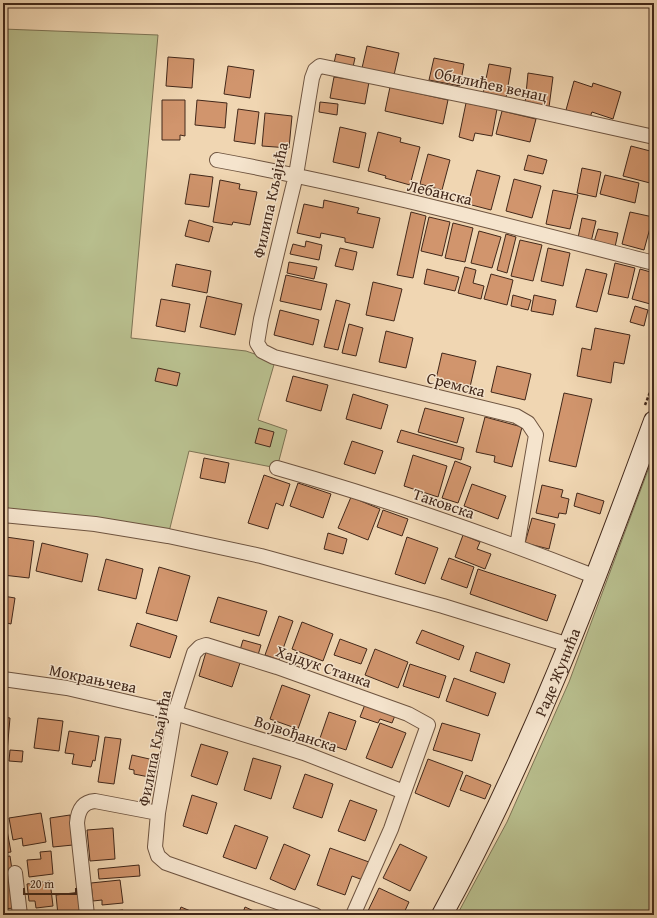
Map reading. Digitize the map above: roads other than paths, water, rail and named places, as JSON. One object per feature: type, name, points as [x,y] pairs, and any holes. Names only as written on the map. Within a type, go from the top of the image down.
[{"type":"main road","name":"Раде Жунића","points":[[442,915],[469,866],[520,763],[596,578],[654,421]]},
{"type":"street","name":"Обилићев венац","points":[[320,66],[496,102],[654,138]]},
{"type":"street","name":"Филипа Кљајића","points":[[257,343],[262,311],[296,175],[309,88],[314,74],[320,66]]},
{"type":"street","name":"Лебанска","points":[[217,160],[296,175],[491,221],[654,263]]},
{"type":"street","name":"Сремска","points":[[257,343],[262,350],[274,357],[516,416],[528,422],[536,435],[517,546]]},
{"type":"street","name":"Таковска","points":[[277,468],[351,489],[517,546],[596,578]]},
{"type":"street","points":[[3,515],[95,524],[168,536],[261,556],[443,606],[569,645]]},
{"type":"street","name":"Филипа Кљајића","points":[[206,645],[200,647],[194,653],[175,713],[158,813],[155,846],[158,856],[166,863],[315,915]]},
{"type":"street","name":"Хајдук Станка","points":[[206,645],[278,667],[408,714],[428,725],[404,792]]},
{"type":"street","name":"Мокрањчева","points":[[3,679],[67,688],[175,713]]},
{"type":"street","name":"Војвођанска","points":[[175,713],[304,752],[404,792]]},
{"type":"street","points":[[353,915],[391,829],[404,792]]},
{"type":"street","points":[[87,915],[77,823],[79,811],[85,804],[95,801],[158,813]]},
{"type":"street","points":[[15,873],[20,915]]}]
